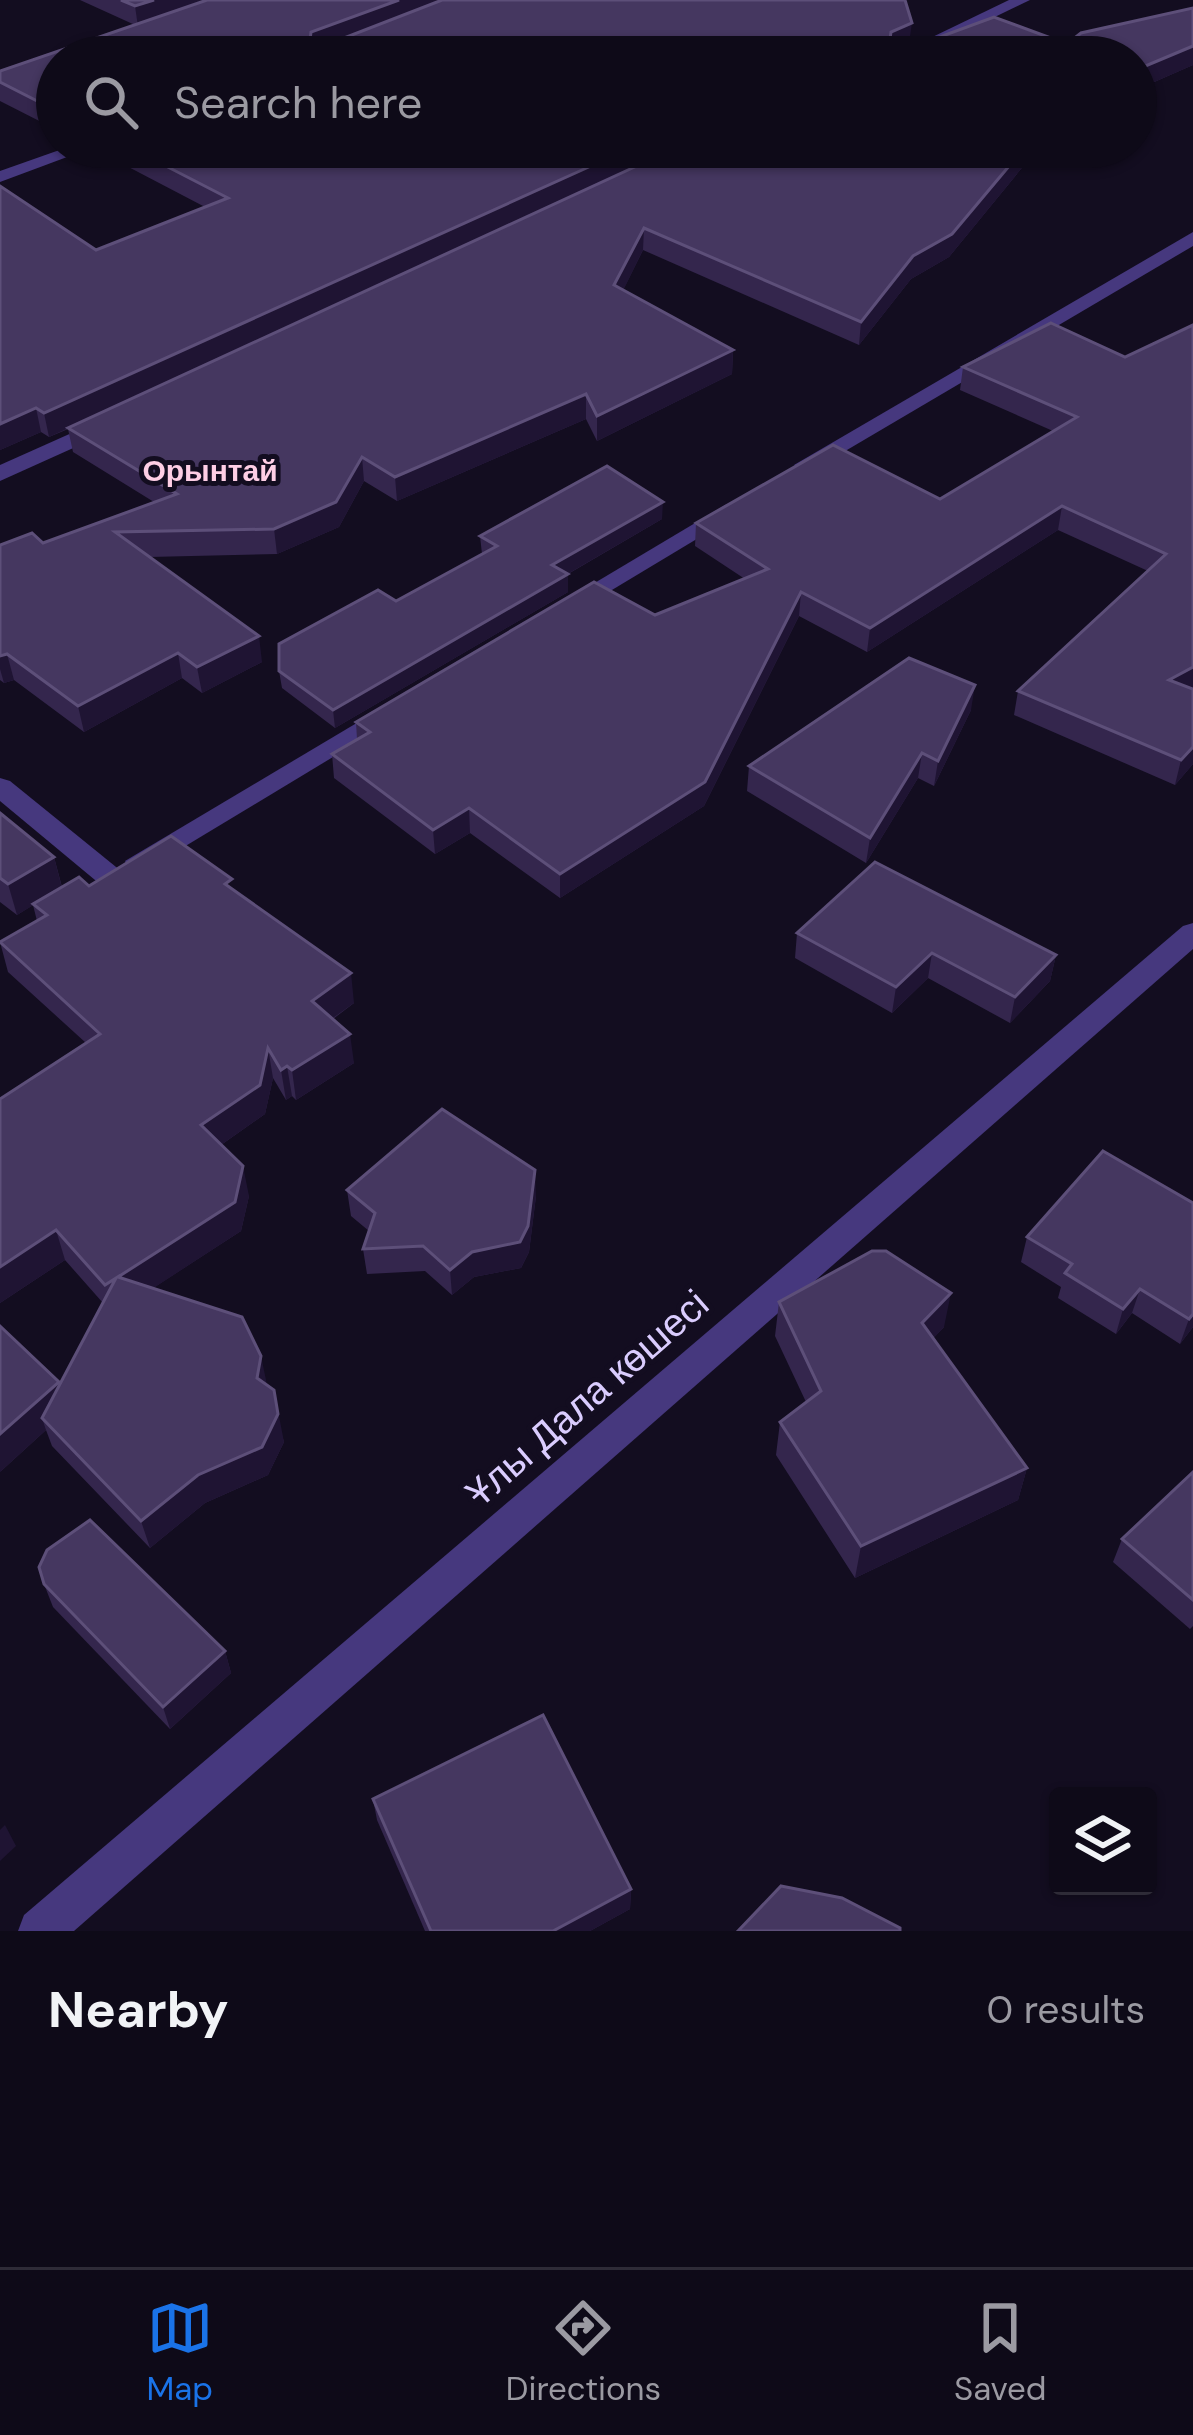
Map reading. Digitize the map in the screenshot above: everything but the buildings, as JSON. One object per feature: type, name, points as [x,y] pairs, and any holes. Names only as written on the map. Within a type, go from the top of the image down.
[{"type":"street","points":[[944,36],[1022,0]]},
{"type":"street","points":[[0,177],[36,164]]},
{"type":"street","points":[[553,615],[1193,238]]},
{"type":"street","points":[[0,474],[128,415]]},
{"type":"street","points":[[0,787],[102,883],[412,699]]},
{"type":"street","name":"Ұлы Дала көшесі","points":[[40,1931],[1193,933]]},
{"type":"district","name":"Орынтай","points":[[210,470]]}]
